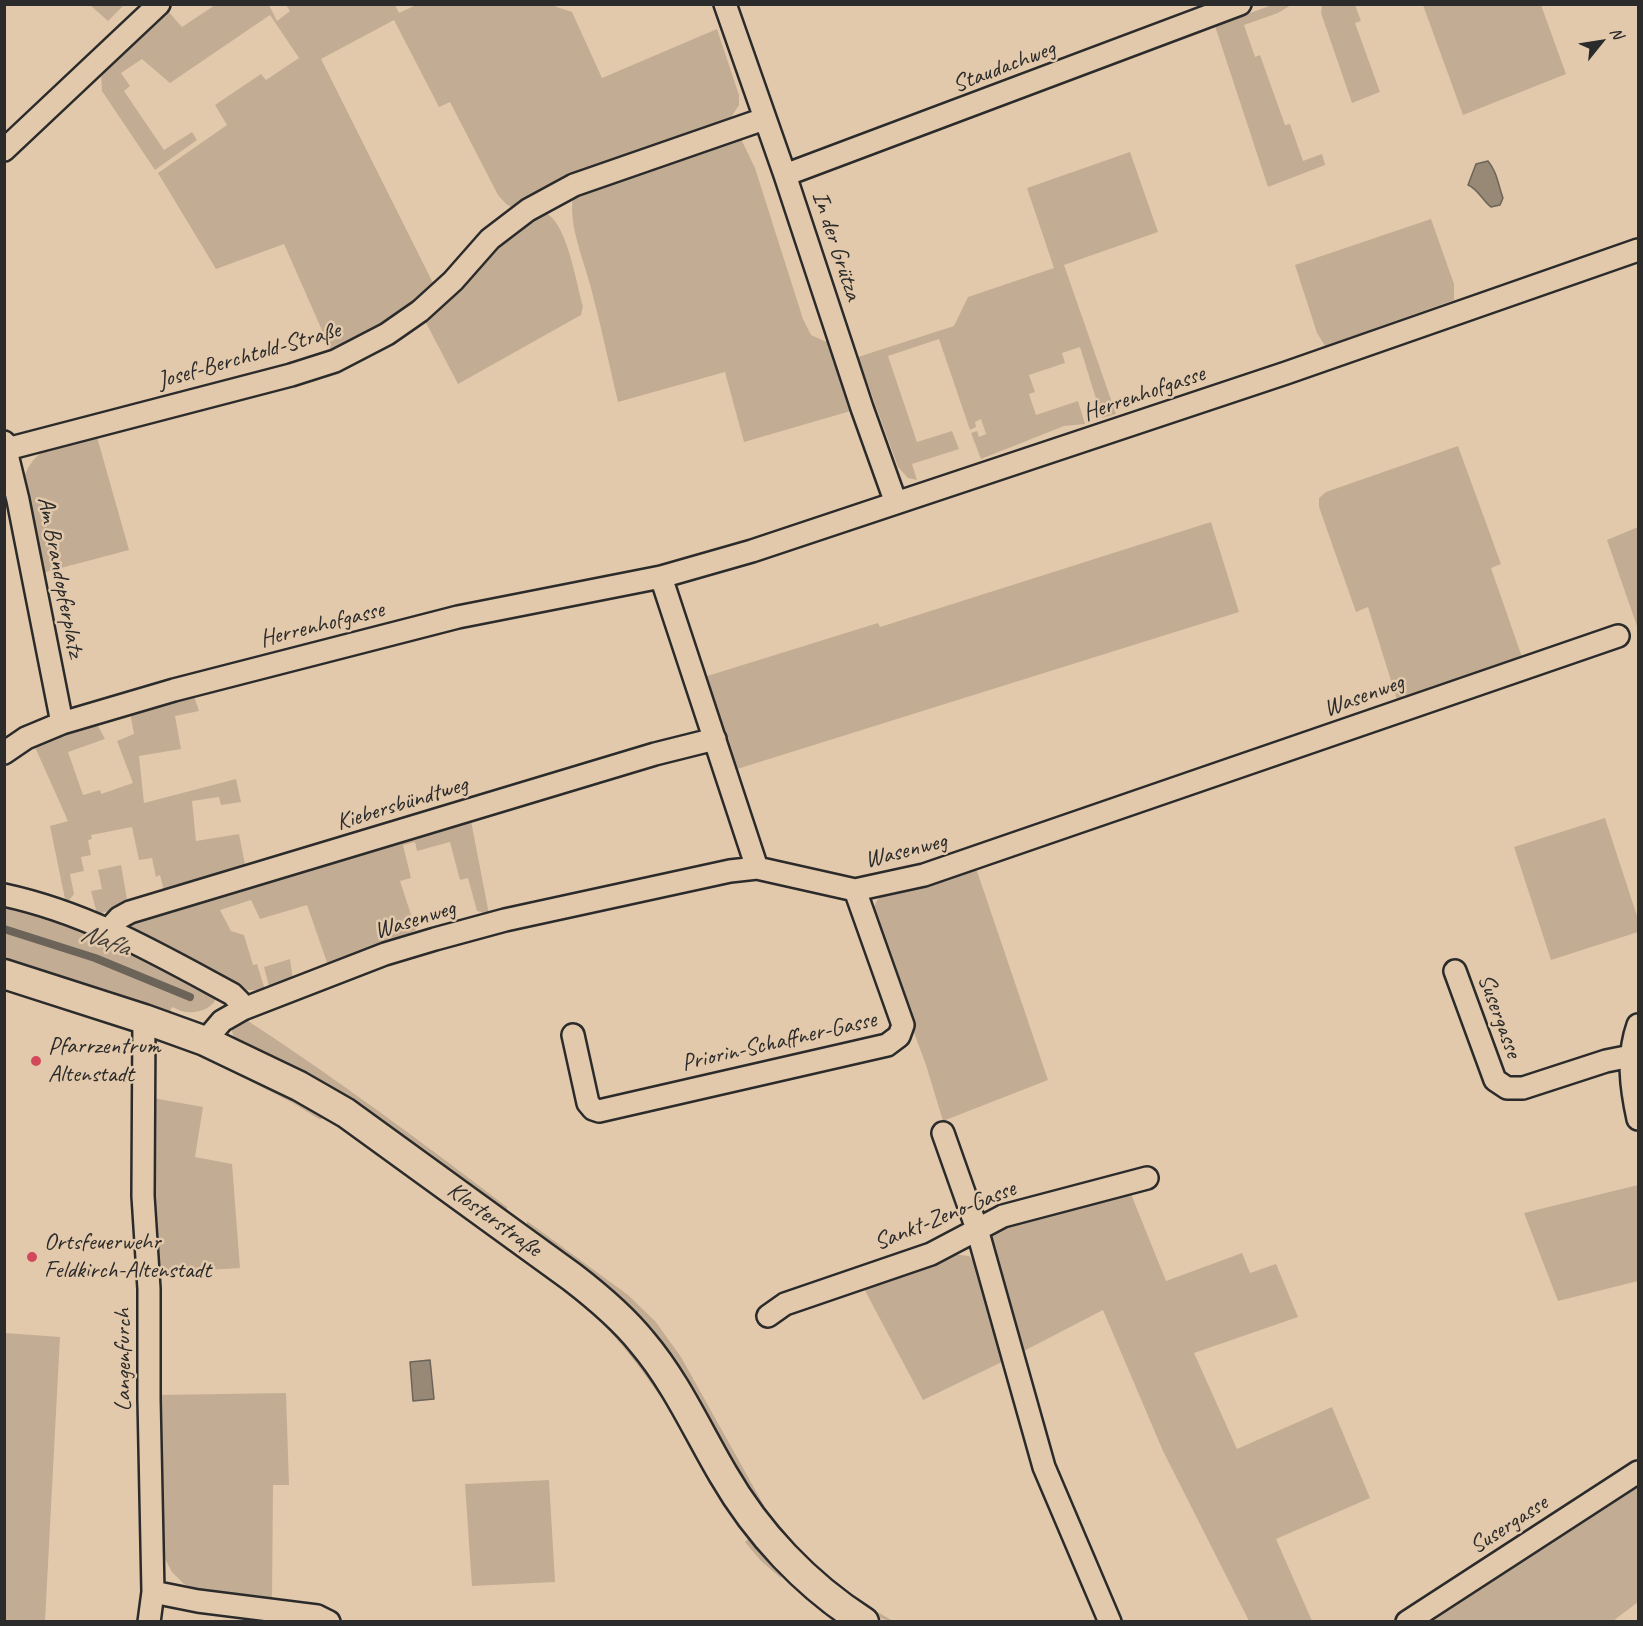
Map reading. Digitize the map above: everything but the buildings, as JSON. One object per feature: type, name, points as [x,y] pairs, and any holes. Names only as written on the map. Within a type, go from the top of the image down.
[{"type":"main road","name":"Klosterstraße","points":[[4,974],[205,1041],[273,1072],[346,1113],[527,1243],[606,1304],[643,1343],[681,1397],[724,1476],[761,1529],[800,1572],[864,1622]]},
{"type":"street","points":[[4,150],[159,4]]},
{"type":"street","name":"In der Grütza","points":[[725,4],[896,503]]},
{"type":"street","name":"Staudachweg","points":[[785,175],[1240,4]]},
{"type":"street","name":"Josef-Berchtold-Straße","points":[[6,445],[291,375],[335,361],[387,334],[420,311],[453,281],[490,239],[528,210],[574,185],[764,119]]},
{"type":"street","name":"Herrenhofgasse","points":[[4,753],[26,738],[62,723],[174,690],[458,617],[662,577],[771,545],[1396,336],[1638,250]]},
{"type":"street","name":"Am Brandopferplatz","points":[[6,445],[62,723]]},
{"type":"street","points":[[662,577],[758,868]]},
{"type":"street","name":"Wasenweg","points":[[205,1041],[222,1021],[243,1009],[385,954],[505,921],[730,871],[758,868],[855,890],[924,875],[1618,636]]},
{"type":"street","name":"Kiebersbündtweg","points":[[109,929],[119,918],[130,912],[646,757],[715,739]]},
{"type":"street","name":"Priorin-Schaffner-Gasse","points":[[573,1035],[588,1103],[593,1109],[599,1111],[887,1045],[899,1036],[903,1024],[855,890]]},
{"type":"street","points":[[4,895],[64,912],[109,929],[232,994],[243,1009]]},
{"type":"street","name":"Susergasse","points":[[1455,971],[1495,1080],[1507,1088],[1522,1088],[1606,1061],[1631,1056]]},
{"type":"street","name":"Langenfurch","points":[[144,1019],[143,1196],[149,1289],[153,1592],[149,1622]]},
{"type":"street","points":[[1638,1025],[1631,1056],[1631,1084],[1638,1119]]},
{"type":"street","points":[[943,1133],[977,1229],[1044,1467],[1110,1622]]},
{"type":"street","name":"Sankt-Zeno-Gasse","points":[[768,1316],[785,1304],[931,1254],[1003,1216],[1147,1178]]},
{"type":"street","name":"Susergasse","points":[[1407,1622],[1638,1472]]},
{"type":"street","points":[[153,1592],[208,1603],[317,1616],[329,1622]]},
{"type":"shaded area","points":[[548,4],[572,12],[602,78],[717,29],[739,95],[739,105],[730,119],[732,123],[513,208],[498,195],[450,102],[439,107],[394,20],[321,59],[435,287],[384,327],[332,353],[284,244],[216,269],[158,173],[227,125],[215,105],[261,74],[266,80],[299,58],[270,15],[170,83],[142,59],[121,73],[130,86],[124,91],[164,150],[192,132],[197,140],[155,170],[102,91],[101,71],[167,10],[182,27],[215,5],[269,5],[277,21],[290,11],[286,5],[395,5],[399,13],[416,5]]},
{"type":"shaded area","points":[[90,5],[124,5],[108,21]]},
{"type":"shaded area","points":[[1272,5],[1291,5],[1278,13],[1244,25],[1255,57],[1260,55],[1285,125],[1290,124],[1303,161],[1322,154],[1325,165],[1268,187],[1215,26]]},
{"type":"shaded area","points":[[1322,5],[1355,5],[1361,21],[1355,23],[1380,92],[1352,103],[1321,13]]},
{"type":"shaded area","points":[[1423,5],[1541,5],[1566,74],[1463,115]]},
{"type":"shaded area","points":[[741,139],[755,168],[803,319],[811,335],[829,343],[854,410],[744,442],[725,372],[618,402],[595,302],[575,231],[572,208],[573,197],[577,194]]},
{"type":"shaded area","points":[[1130,152],[1158,232],[1064,265],[1116,414],[1102,418],[1080,347],[1062,353],[1065,363],[1029,375],[1035,392],[1029,394],[1036,415],[1078,401],[1085,424],[1064,426],[981,459],[971,433],[977,431],[979,437],[986,434],[981,419],[975,422],[976,427],[970,430],[939,339],[888,356],[917,442],[952,431],[959,449],[912,464],[917,480],[908,478],[898,467],[858,357],[954,326],[968,297],[1054,268],[1027,188]]},
{"type":"shaded area","points":[[1488,161],[1503,198],[1500,205],[1491,207],[1475,189],[1468,185],[1476,164]]},
{"type":"shaded area","points":[[543,212],[551,217],[558,226],[564,239],[583,306],[581,315],[458,384],[424,319],[507,239]]},
{"type":"shaded area","points":[[1431,219],[1454,284],[1454,300],[1325,346],[1317,333],[1295,265]]},
{"type":"shaded area","points":[[97,437],[129,550],[42,573],[23,482],[28,469],[34,459],[51,447]]},
{"type":"shaded area","points":[[1458,446],[1501,564],[1491,568],[1523,660],[1398,703],[1368,607],[1356,612],[1319,507],[1319,498],[1326,492]]},
{"type":"shaded area","points":[[1211,522],[1239,612],[734,770],[704,677],[878,623],[880,627]]},
{"type":"shaded area","points":[[1638,527],[1638,629],[1607,540]]},
{"type":"shaded area","points":[[193,693],[199,711],[175,716],[181,749],[139,756],[144,803],[236,779],[241,802],[221,805],[219,797],[192,801],[196,841],[239,834],[246,869],[165,895],[160,875],[156,877],[152,858],[139,860],[132,827],[91,835],[92,839],[88,840],[91,855],[81,857],[84,871],[70,874],[74,894],[66,904],[50,826],[68,821],[34,745],[96,722],[105,739],[68,752],[83,795],[100,790],[101,794],[133,783],[117,741],[134,734],[130,712]]},
{"type":"shaded area","points":[[1605,818],[1638,919],[1638,932],[1551,960],[1514,847]]},
{"type":"shaded area","points":[[471,821],[489,914],[477,911],[468,878],[460,880],[450,842],[417,851],[415,842],[403,845],[411,878],[400,881],[416,930],[329,968],[307,905],[260,919],[251,900],[220,910],[231,931],[244,935],[253,965],[257,964],[265,990],[247,990],[140,938],[132,930],[133,922],[139,918]]},
{"type":"shaded area","points":[[121,865],[127,899],[118,908],[97,914],[91,891],[102,889],[98,870]]},
{"type":"shaded area","points":[[970,868],[977,871],[1048,1080],[943,1121],[926,1065],[873,922],[873,914],[875,904],[881,895]]},
{"type":"shaded area","points":[[4,901],[64,918],[217,993],[216,998],[211,1006],[202,1011],[184,1012],[172,1007],[169,1013],[5,959]]},
{"type":"shaded area","points":[[290,959],[293,980],[270,990],[264,967]]},
{"type":"shaded area","points":[[239,1019],[248,1021],[347,1088],[507,1207],[507,1210],[505,1211],[307,1076],[237,1041],[232,1029],[234,1021]]},
{"type":"shaded area","points":[[252,1076],[320,1113],[322,1119],[250,1081]]},
{"type":"shaded area","points":[[153,1098],[203,1107],[195,1157],[232,1164],[240,1268],[156,1273],[152,1223]]},
{"type":"shaded area","points":[[1638,1185],[1638,1281],[1558,1301],[1524,1213]]},
{"type":"shaded area","points":[[1129,1189],[1166,1281],[1242,1253],[1250,1273],[1276,1264],[1298,1317],[1194,1353],[1237,1449],[1332,1407],[1370,1498],[1276,1539],[1312,1621],[1249,1621],[1163,1451],[1103,1310],[1020,1353],[986,1237],[996,1227]]},
{"type":"shaded area","points":[[527,1221],[628,1295],[655,1321],[681,1357],[767,1511],[796,1546],[795,1548],[771,1524],[730,1463],[527,1227]]},
{"type":"shaded area","points":[[517,1251],[605,1319],[651,1376],[670,1407],[668,1408],[637,1364],[602,1323],[573,1297],[521,1259],[516,1254]]},
{"type":"shaded area","points":[[952,1254],[969,1256],[980,1269],[1006,1360],[923,1400],[861,1283]]},
{"type":"shaded area","points":[[5,1333],[60,1337],[45,1621],[5,1621]]},
{"type":"shaded area","points":[[430,1360],[434,1399],[413,1401],[410,1362]]},
{"type":"shaded area","points":[[286,1393],[289,1485],[273,1485],[272,1601],[199,1591],[184,1584],[172,1572],[160,1545],[158,1395]]},
{"type":"shaded area","points":[[549,1480],[555,1582],[472,1586],[465,1484]]},
{"type":"shaded area","points":[[1638,1483],[1638,1602],[1613,1621],[1426,1622]]},
{"type":"shaded area","points":[[748,1539],[752,1540],[782,1572],[781,1578],[761,1561],[745,1542]]},
{"type":"shaded area","points":[[815,1566],[864,1604],[893,1621],[874,1615],[863,1608]]},
{"type":"waterway","name":"Nafla","points":[[4,929],[95,958],[190,997]]},
{"type":"place","name":"Pfarrzentrum Altenstadt","points":[[36,1061]]},
{"type":"place","name":"Ortsfeuerwehr Feldkirch-Altenstadt","points":[[32,1257]]}]
